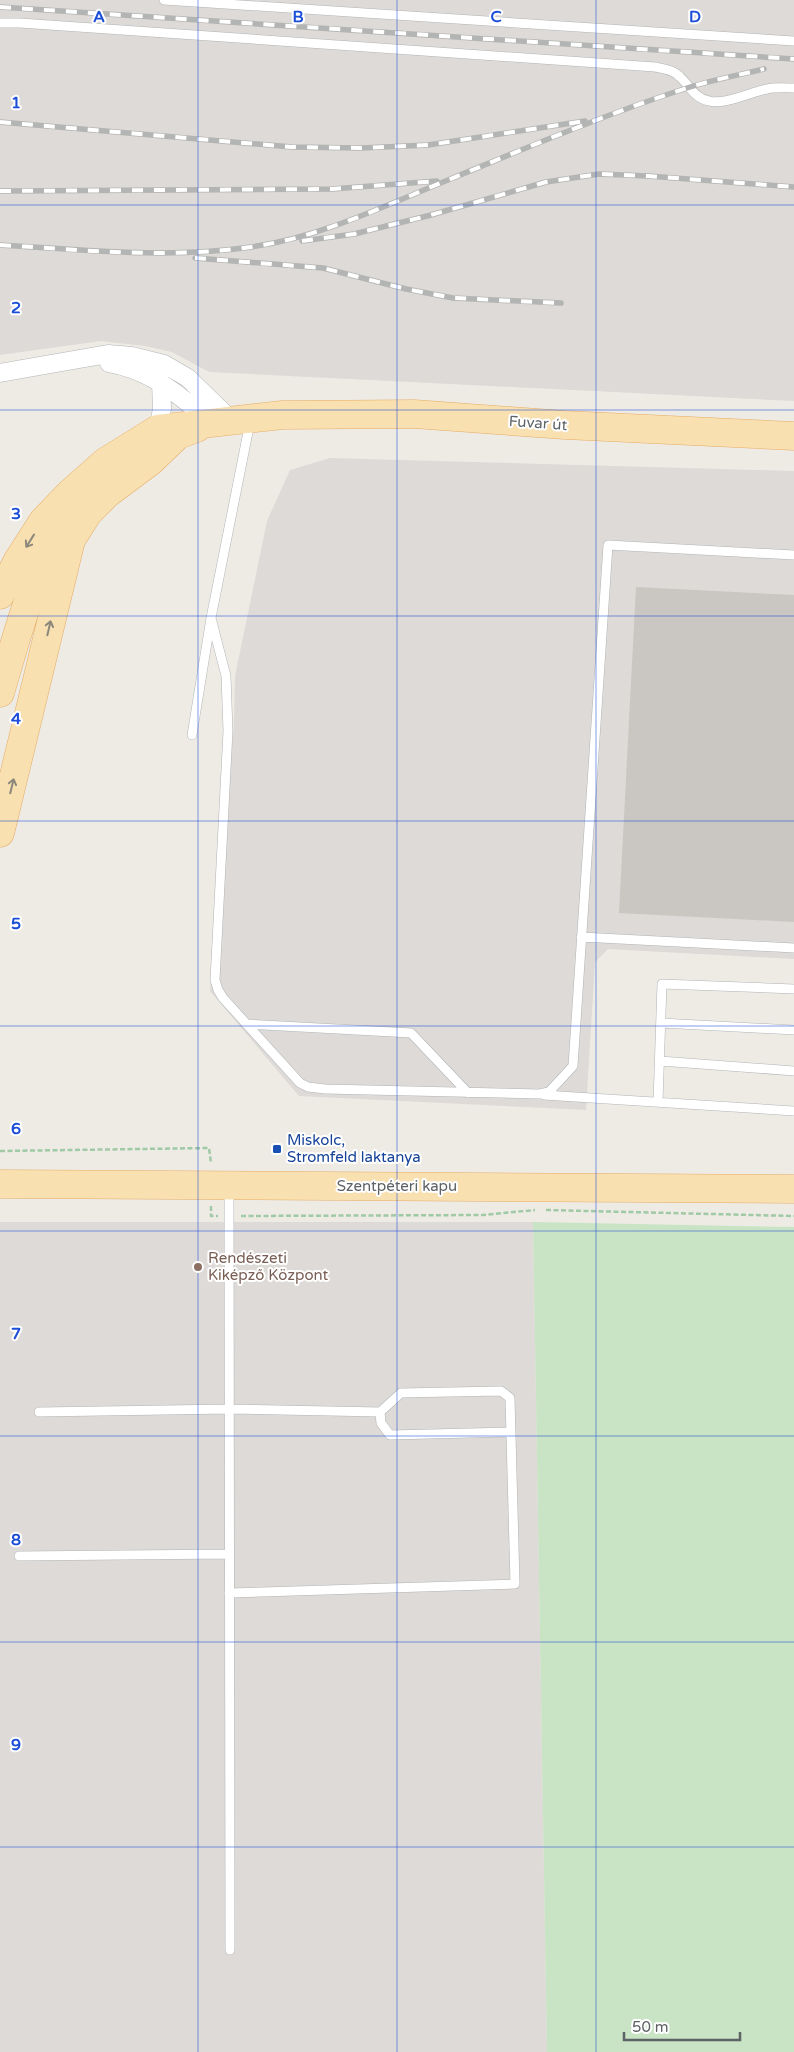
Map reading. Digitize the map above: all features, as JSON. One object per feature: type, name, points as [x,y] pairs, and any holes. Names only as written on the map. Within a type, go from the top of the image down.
[{"type":"main road","name":"Fuvar út","points":[[231,420],[282,415],[414,414],[565,426],[794,436]]},
{"type":"main road","points":[[0,595],[18,560],[43,521],[70,493],[105,462],[158,429],[231,420]]},
{"type":"main road","points":[[0,693],[27,601],[57,533],[77,503],[104,475],[144,448],[184,428],[231,420]]},
{"type":"main road","points":[[0,833],[71,540],[88,513],[108,493],[151,461],[178,436],[231,420]]},
{"type":"main road","name":"Szentpéteri kapu","points":[[0,1184],[794,1189]]},
{"type":"street","points":[[0,373],[108,354],[132,356],[164,364],[188,378],[199,395],[231,420]]},
{"type":"street","points":[[81,360],[125,366],[147,374],[231,420]]},
{"type":"street","points":[[158,429],[162,409],[160,382]]},
{"type":"lane","points":[[164,0],[794,41]]},
{"type":"lane","points":[[0,23],[655,67],[670,70],[680,76],[688,88],[699,97],[710,102],[732,99],[768,88],[794,88]]},
{"type":"lane","points":[[192,735],[211,618],[231,420]]},
{"type":"lane","points":[[539,1094],[550,1092],[573,1066],[608,545],[794,555]]},
{"type":"lane","points":[[211,618],[226,676],[228,731],[215,980],[223,998],[300,1083],[308,1087],[325,1089],[539,1094],[794,1111]]},
{"type":"lane","points":[[582,937],[794,948]]},
{"type":"lane","points":[[658,1102],[662,984],[794,989]]},
{"type":"lane","points":[[661,1023],[794,1030]]},
{"type":"lane","points":[[246,1024],[411,1033],[468,1093]]},
{"type":"lane","points":[[660,1061],[794,1071]]},
{"type":"lane","points":[[221,1185],[229,1216],[230,1950]]},
{"type":"lane","points":[[39,1412],[229,1409],[380,1412],[400,1393],[501,1391],[510,1398],[515,1584],[229,1592]]},
{"type":"lane","points":[[380,1412],[381,1424],[390,1435],[510,1432]]},
{"type":"lane","points":[[19,1556],[229,1554]]},
{"type":"path","points":[[0,1151],[209,1148],[221,1185],[211,1216],[483,1215],[536,1210]]},
{"type":"path","points":[[545,1210],[794,1216]]},
{"type":"shaded area","points":[[0,0],[794,0],[794,401],[209,372],[172,352],[145,346],[101,341],[0,355]]},
{"type":"shaded area","points":[[330,458],[794,471],[794,959],[608,949],[595,962],[586,1110],[299,1096],[210,991],[234,723],[235,676],[267,521],[290,470]]},
{"type":"shaded area","points":[[0,1222],[533,1222],[547,2052],[0,2052]]},
{"type":"green space","points":[[533,1222],[794,1227],[794,2052],[547,2052]]},
{"type":"building","points":[[636,587],[794,595],[794,922],[619,913]]},
{"type":"railway","points":[[0,7],[794,59]]},
{"type":"railway","points":[[0,245],[157,253],[220,251],[277,242],[352,220],[626,109],[696,85],[764,69]]},
{"type":"railway","points":[[0,122],[292,147],[361,148],[428,145],[585,121]]},
{"type":"railway","points":[[302,241],[354,234],[431,215],[546,182],[599,174],[794,187]]},
{"type":"railway","points":[[0,191],[332,189],[437,181]]},
{"type":"railway","points":[[195,258],[323,268],[406,289],[453,298],[561,303]]},
{"type":"place","name":"Miskolc, Stromfeld laktanya","points":[[277,1149]]},
{"type":"place","name":"Rendészeti Kiképző Központ","points":[[198,1267]]}]
